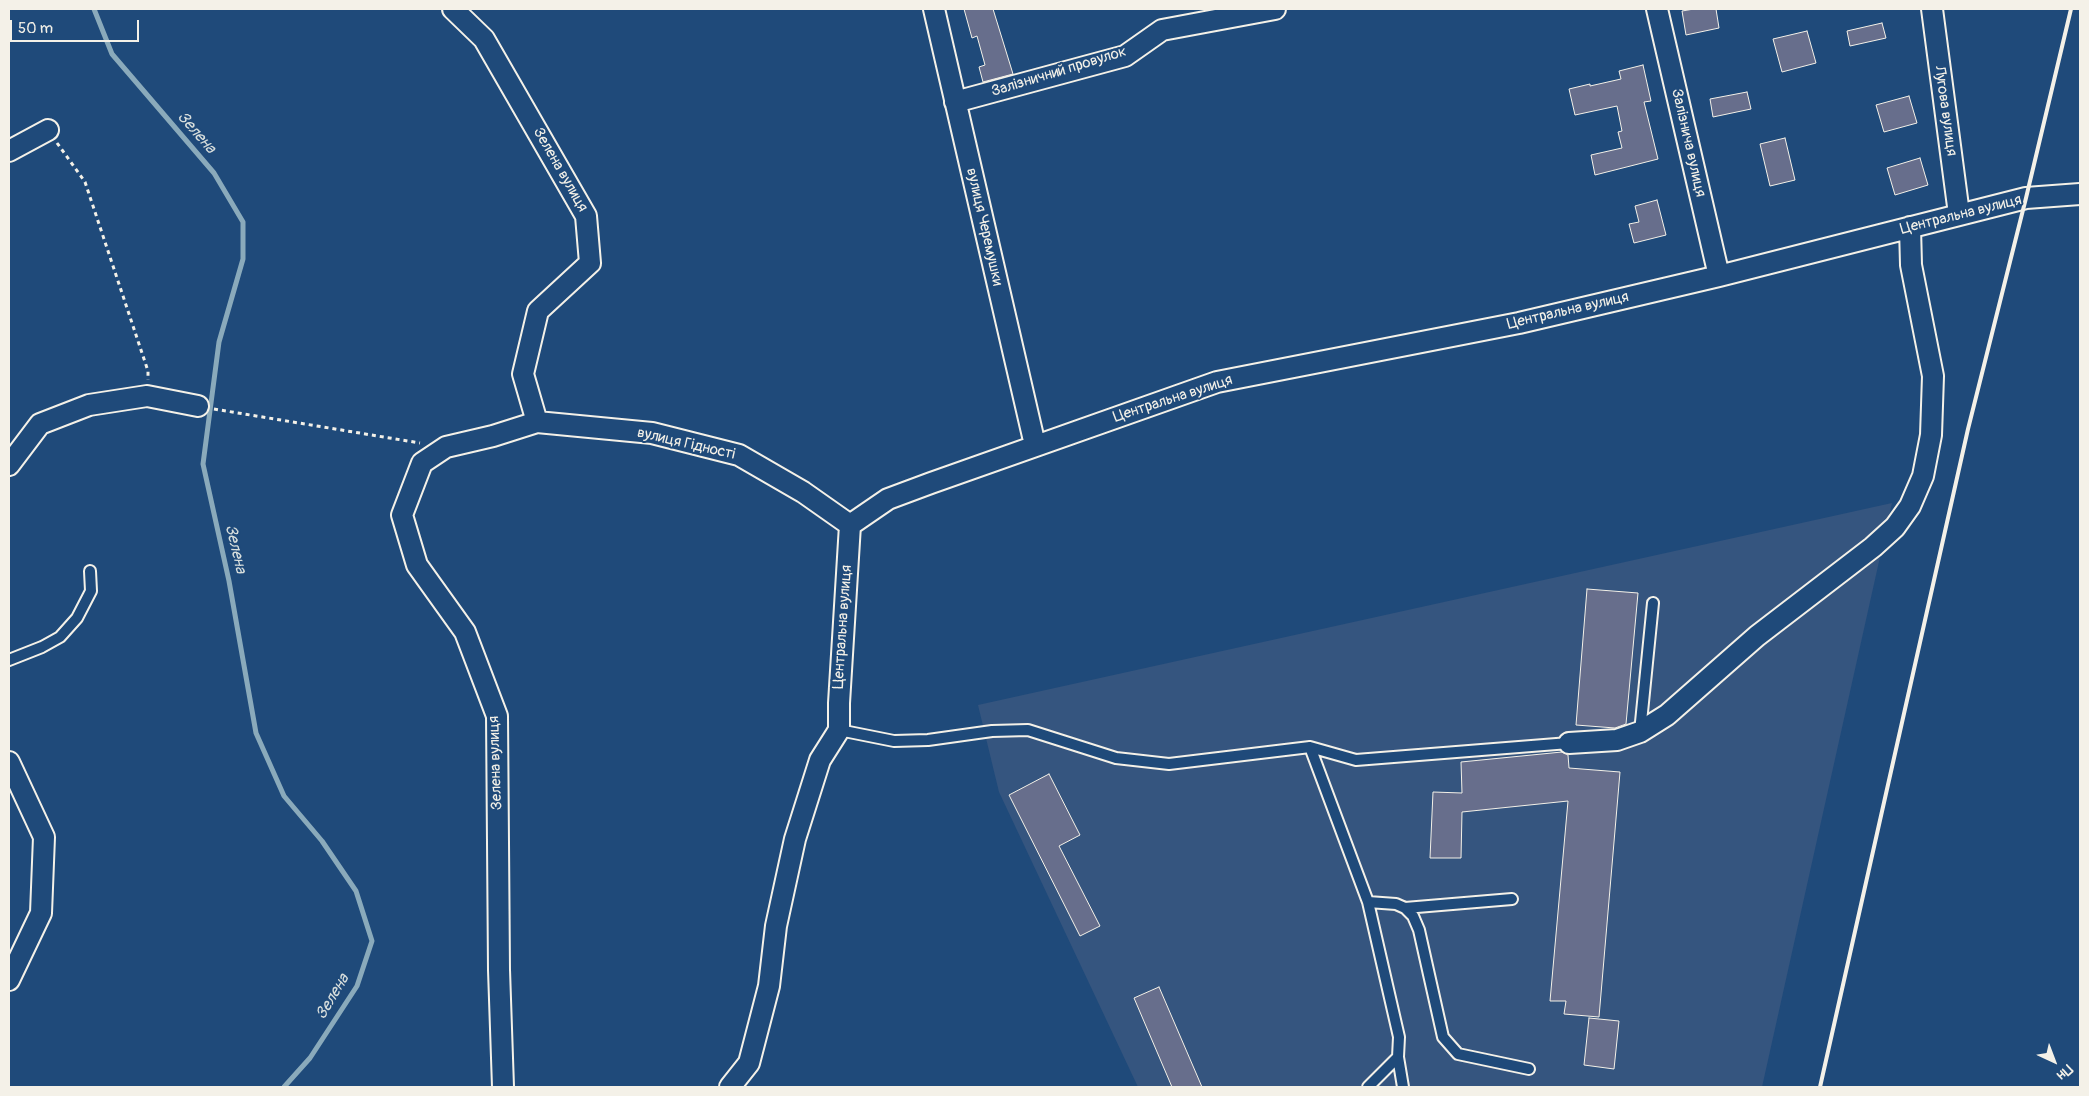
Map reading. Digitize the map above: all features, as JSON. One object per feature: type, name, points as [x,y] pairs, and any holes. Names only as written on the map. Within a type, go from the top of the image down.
[{"type":"street","name":"Зелена вулиця","points":[[454,9],[484,39],[586,216],[590,263],[538,311],[524,374],[537,422]]},
{"type":"street","name":"вулиця Черемушки","points":[[934,9],[1035,444]]},
{"type":"street","name":"Залізничний провулок","points":[[956,102],[1124,56],[1162,30],[1275,9]]},
{"type":"street","name":"Залізнича вулиця","points":[[1657,9],[1719,276]]},
{"type":"street","name":"Лугова вулиця","points":[[1932,9],[1959,214]]},
{"type":"street","points":[[9,151],[48,130]]},
{"type":"street","name":"Центральна вулиця","points":[[839,730],[850,525],[888,499],[1035,444],[1217,382],[1519,323],[1719,276],[2026,198],[2080,194]]},
{"type":"street","points":[[1568,743],[1617,740],[1640,732],[1667,715],[1757,636],[1873,547],[1895,526],[1910,506],[1923,476],[1931,435],[1933,376],[1911,265],[1910,227]]},
{"type":"street","points":[[9,465],[40,424],[89,405],[147,396],[198,406]]},
{"type":"street","name":"вулиця Гідності","points":[[446,447],[493,436],[537,422],[652,433],[739,455],[803,492],[850,525]]},
{"type":"street","name":"Зелена вулиця","points":[[446,447],[422,463],[402,515],[417,565],[465,632],[497,716],[499,970],[503,1087]]},
{"type":"street","points":[[730,1087],[749,1063],[769,986],[776,926],[795,839],[820,760],[839,730]]},
{"type":"street","points":[[9,762],[44,837],[41,913],[9,980]]},
{"type":"lane","points":[[9,660],[42,647],[60,637],[77,618],[91,591],[90,571]]},
{"type":"lane","points":[[1640,732],[1652,603]]},
{"type":"lane","points":[[839,730],[894,741],[928,740],[992,730],[1028,730],[1116,758],[1169,764],[1310,747],[1356,760],[1568,743]]},
{"type":"lane","points":[[1310,747],[1368,902],[1399,1037],[1398,1058],[1403,1087]]},
{"type":"lane","points":[[1405,908],[1512,899]]},
{"type":"lane","points":[[1368,902],[1396,904],[1405,908],[1413,916],[1419,930],[1443,1038],[1458,1054],[1529,1069]]},
{"type":"lane","points":[[1368,1087],[1398,1058]]},
{"type":"path","points":[[48,130],[86,182],[148,371],[147,396]]},
{"type":"path","points":[[234,413],[446,447]]},
{"type":"shaded area","points":[[1892,503],[1762,1087],[1138,1087],[999,792],[978,705]]},
{"type":"building","points":[[964,9],[993,9],[1013,74],[983,82],[979,67],[985,65],[977,36],[972,38]]},
{"type":"building","points":[[1716,9],[1719,28],[1686,35],[1682,11]]},
{"type":"building","points":[[1882,23],[1886,38],[1850,46],[1847,31]]},
{"type":"building","points":[[1807,31],[1816,63],[1782,72],[1773,39]]},
{"type":"building","points":[[1643,65],[1651,101],[1644,102],[1658,159],[1595,175],[1591,155],[1622,148],[1618,132],[1622,131],[1617,106],[1575,115],[1569,89],[1621,79],[1619,71]]},
{"type":"building","points":[[1747,92],[1751,109],[1713,117],[1710,99]]},
{"type":"building","points":[[1909,96],[1917,123],[1884,132],[1876,105]]},
{"type":"building","points":[[1785,138],[1795,180],[1770,186],[1760,144]]},
{"type":"building","points":[[1920,158],[1928,185],[1895,195],[1887,168]]},
{"type":"building","points":[[1657,200],[1666,235],[1634,243],[1629,224],[1639,222],[1635,206]]},
{"type":"building","points":[[1587,589],[1638,593],[1626,724],[1615,728],[1576,725]]},
{"type":"building","points":[[1562,752],[1568,755],[1569,768],[1620,772],[1599,1017],[1564,1014],[1566,1001],[1550,1001],[1568,801],[1462,812],[1461,858],[1430,858],[1433,792],[1462,793],[1461,762]]},
{"type":"building","points":[[1049,774],[1080,835],[1059,846],[1100,926],[1080,936],[1009,795]]},
{"type":"building","points":[[1159,987],[1202,1087],[1172,1087],[1134,998]]},
{"type":"building","points":[[1589,1018],[1619,1021],[1614,1069],[1584,1065]]},
{"type":"waterway","name":"Зелена","points":[[94,9],[112,54],[214,173],[243,222],[243,259],[219,342],[203,464],[229,581],[256,733],[284,796],[322,841],[356,891],[372,941],[357,986],[310,1058],[284,1087]]},
{"type":"railway","points":[[1820,1087],[1968,429],[2071,9]]}]
